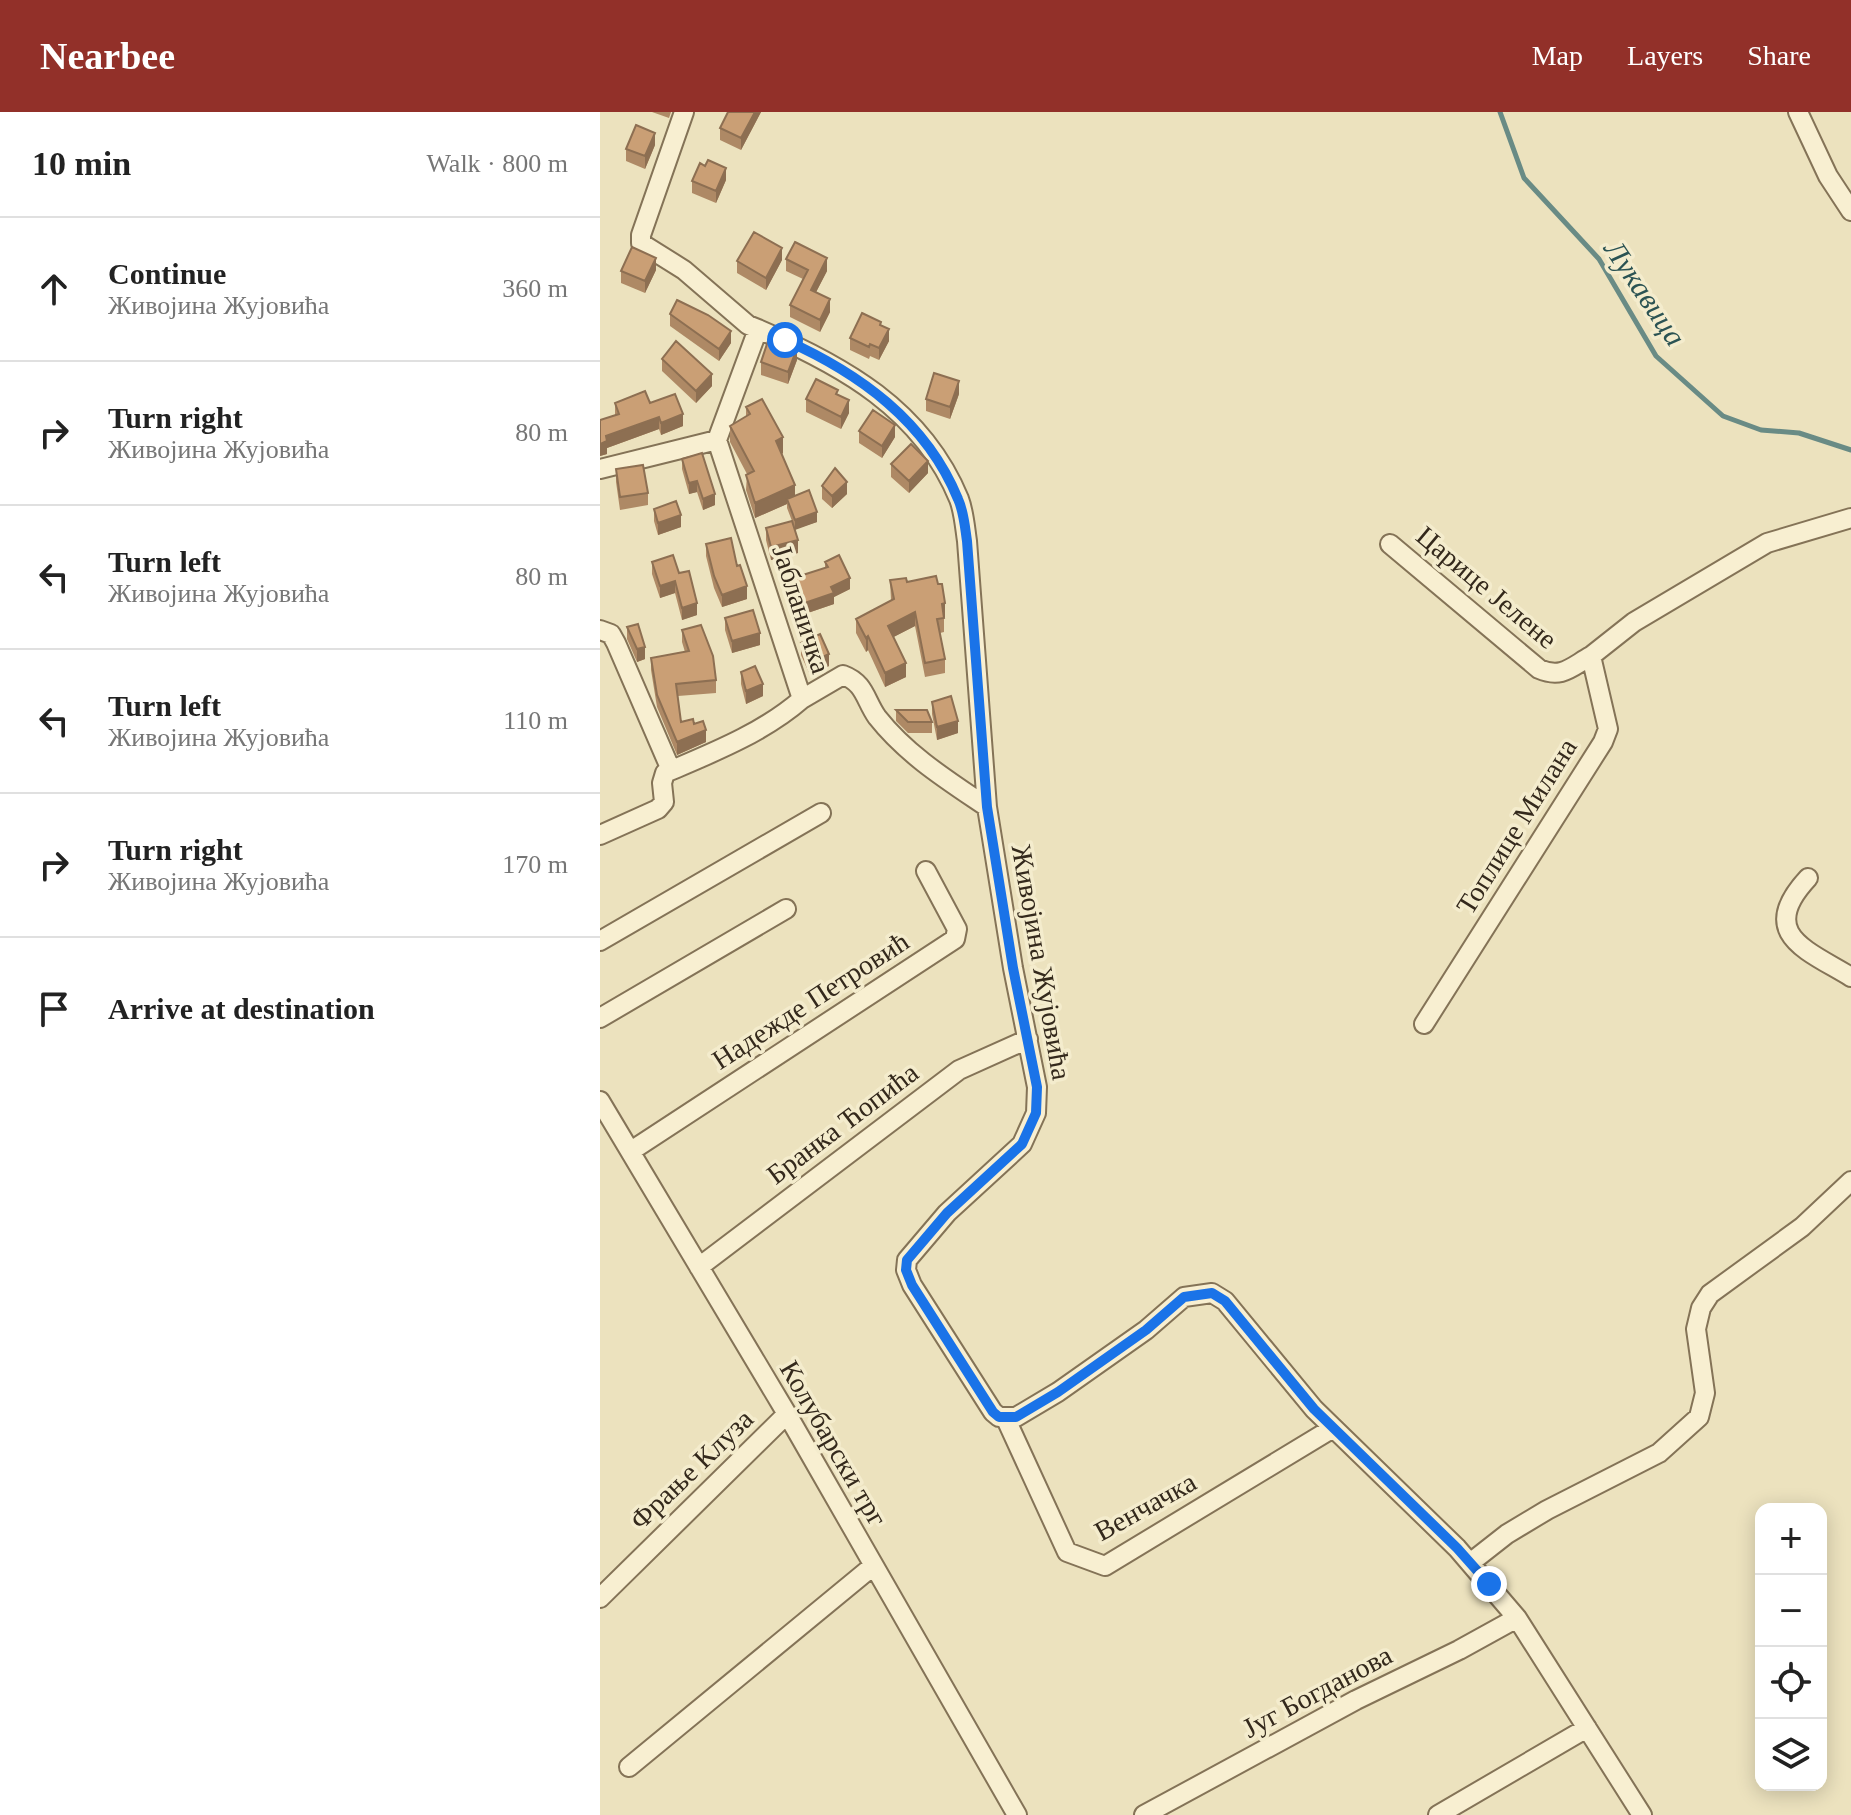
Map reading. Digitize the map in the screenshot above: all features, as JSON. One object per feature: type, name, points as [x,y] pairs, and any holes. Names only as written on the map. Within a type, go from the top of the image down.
[{"type":"street","name":"Живојина Жујовића","points":[[684,112],[641,235],[641,243],[684,270],[748,325],[823,358],[856,377],[920,436],[944,469],[960,502],[974,620],[987,807],[1013,968],[1037,1087],[1036,1113],[1022,1144],[947,1213],[907,1260],[906,1270],[912,1285],[993,1412],[1005,1417]]},
{"type":"street","points":[[1798,112],[1828,176],[1851,211]]},
{"type":"street","points":[[600,469],[717,440],[758,329]]},
{"type":"street","name":"Јабланичка","points":[[717,440],[802,699],[843,675],[853,678],[862,687],[875,715],[920,762],[987,807]]},
{"type":"street","points":[[1591,656],[1634,622],[1767,543],[1851,518]]},
{"type":"street","name":"Царице Јелене","points":[[1390,544],[1539,669],[1549,674],[1560,674],[1591,656]]},
{"type":"street","points":[[600,630],[611,634],[616,643],[671,770]]},
{"type":"street","name":"Топлице Милана","points":[[1424,1024],[1603,742],[1608,729],[1591,656]]},
{"type":"street","points":[[600,835],[658,809],[664,802],[662,783],[665,773],[782,717],[802,699]]},
{"type":"street","points":[[600,941],[821,813]]},
{"type":"street","name":"Надежде Петровић","points":[[631,1151],[955,939],[957,929],[926,871]]},
{"type":"street","points":[[1808,878],[1792,895],[1785,920],[1792,939],[1851,977]]},
{"type":"street","points":[[600,1018],[786,909]]},
{"type":"street","name":"Бранка Ћопића","points":[[699,1267],[959,1070],[1028,1039]]},
{"type":"street","name":"Колубарски трг","points":[[600,1101],[787,1414],[1017,1815]]},
{"type":"street","points":[[1470,1563],[1507,1534],[1534,1518],[1659,1453],[1699,1417],[1705,1393],[1696,1329],[1701,1308],[1710,1294],[1802,1227],[1851,1181]]},
{"type":"street","points":[[1005,1417],[1016,1417],[1058,1392],[1146,1330],[1184,1297],[1212,1293],[1225,1301],[1314,1409],[1470,1563],[1517,1618],[1642,1815]]},
{"type":"street","name":"Фрање Клуза","points":[[600,1598],[787,1414]]},
{"type":"street","name":"Венчачка","points":[[1005,1417],[1067,1552],[1105,1566],[1333,1428]]},
{"type":"street","points":[[629,1767],[873,1566]]},
{"type":"street","name":"Југ Богданова","points":[[1144,1815],[1356,1700],[1517,1618]]},
{"type":"street","points":[[1438,1815],[1587,1728]]},
{"type":"building","points":[[728,112],[755,112],[741,138],[720,128]]},
{"type":"building","points":[[636,125],[655,133],[645,156],[626,149]]},
{"type":"building","points":[[708,160],[726,168],[716,191],[692,181],[700,163],[705,166]]},
{"type":"building","points":[[754,232],[782,248],[766,278],[737,261]]},
{"type":"building","points":[[795,242],[827,258],[811,290],[830,299],[820,320],[790,305],[808,270],[786,259]]},
{"type":"building","points":[[632,247],[656,258],[645,281],[621,271]]},
{"type":"building","points":[[677,300],[708,315],[731,331],[719,349],[670,314]]},
{"type":"building","points":[[862,313],[889,329],[879,348],[850,338]]},
{"type":"building","points":[[769,338],[797,348],[788,372],[761,362]]},
{"type":"building","points":[[676,341],[712,374],[696,391],[662,359]]},
{"type":"building","points":[[934,373],[959,381],[950,407],[926,399]]},
{"type":"building","points":[[816,379],[838,390],[836,394],[849,400],[841,417],[806,399]]},
{"type":"building","points":[[645,391],[650,403],[675,394],[683,414],[661,423],[659,417],[606,436],[607,441],[600,444],[600,420],[619,414],[615,403]]},
{"type":"building","points":[[762,399],[783,437],[776,441],[795,485],[755,503],[746,475],[754,471],[730,426],[750,414],[746,407]]},
{"type":"building","points":[[873,410],[895,425],[882,446],[859,431]]},
{"type":"building","points":[[911,444],[928,461],[909,481],[891,464]]},
{"type":"building","points":[[702,453],[715,494],[703,499],[697,481],[689,483],[682,459]]},
{"type":"building","points":[[643,465],[648,493],[620,497],[616,469]]},
{"type":"building","points":[[835,468],[847,482],[832,496],[822,486]]},
{"type":"building","points":[[809,490],[817,512],[795,520],[787,499]]},
{"type":"building","points":[[676,501],[681,515],[658,523],[654,509]]},
{"type":"building","points":[[792,521],[798,540],[771,547],[766,528]]},
{"type":"building","points":[[731,538],[737,566],[740,565],[747,586],[722,595],[706,544]]},
{"type":"building","points":[[673,555],[679,573],[689,571],[697,603],[682,608],[675,581],[660,586],[652,562]]},
{"type":"building","points":[[839,555],[850,578],[831,587],[834,593],[793,607],[784,581],[828,567],[825,562]]},
{"type":"building","points":[[936,576],[938,584],[942,584],[945,603],[942,604],[944,618],[937,619],[945,659],[925,663],[915,612],[888,626],[906,663],[885,673],[868,636],[866,638],[856,619],[894,599],[890,580],[906,578],[907,582]]},
{"type":"building","points":[[753,610],[760,633],[732,641],[725,618]]},
{"type":"building","points":[[638,624],[645,647],[637,649],[627,627]]},
{"type":"building","points":[[701,625],[713,656],[716,680],[676,684],[681,722],[693,719],[694,724],[703,721],[706,730],[677,742],[657,695],[651,658],[689,651],[682,630]]},
{"type":"building","points":[[820,634],[829,654],[810,663],[801,643]]},
{"type":"building","points":[[755,666],[763,684],[746,691],[741,672]]},
{"type":"building","points":[[951,696],[958,721],[937,727],[932,702]]},
{"type":"building","points":[[896,710],[927,710],[932,722],[908,722]]},
{"type":"waterway","name":"Лукавица","points":[[1500,112],[1524,178],[1599,259],[1656,356],[1723,416],[1761,430],[1799,433],[1851,450]]},
{"type":"route","points":[[785,340],[856,377],[920,436],[944,469],[960,502],[967,541],[987,807],[1013,968],[1037,1087],[1036,1113],[1022,1144],[947,1213],[907,1260],[906,1270],[912,1285],[999,1417],[1016,1417],[1029,1411],[1146,1330],[1184,1297],[1212,1293],[1225,1301],[1314,1409],[1457,1548],[1489,1584]]}]
